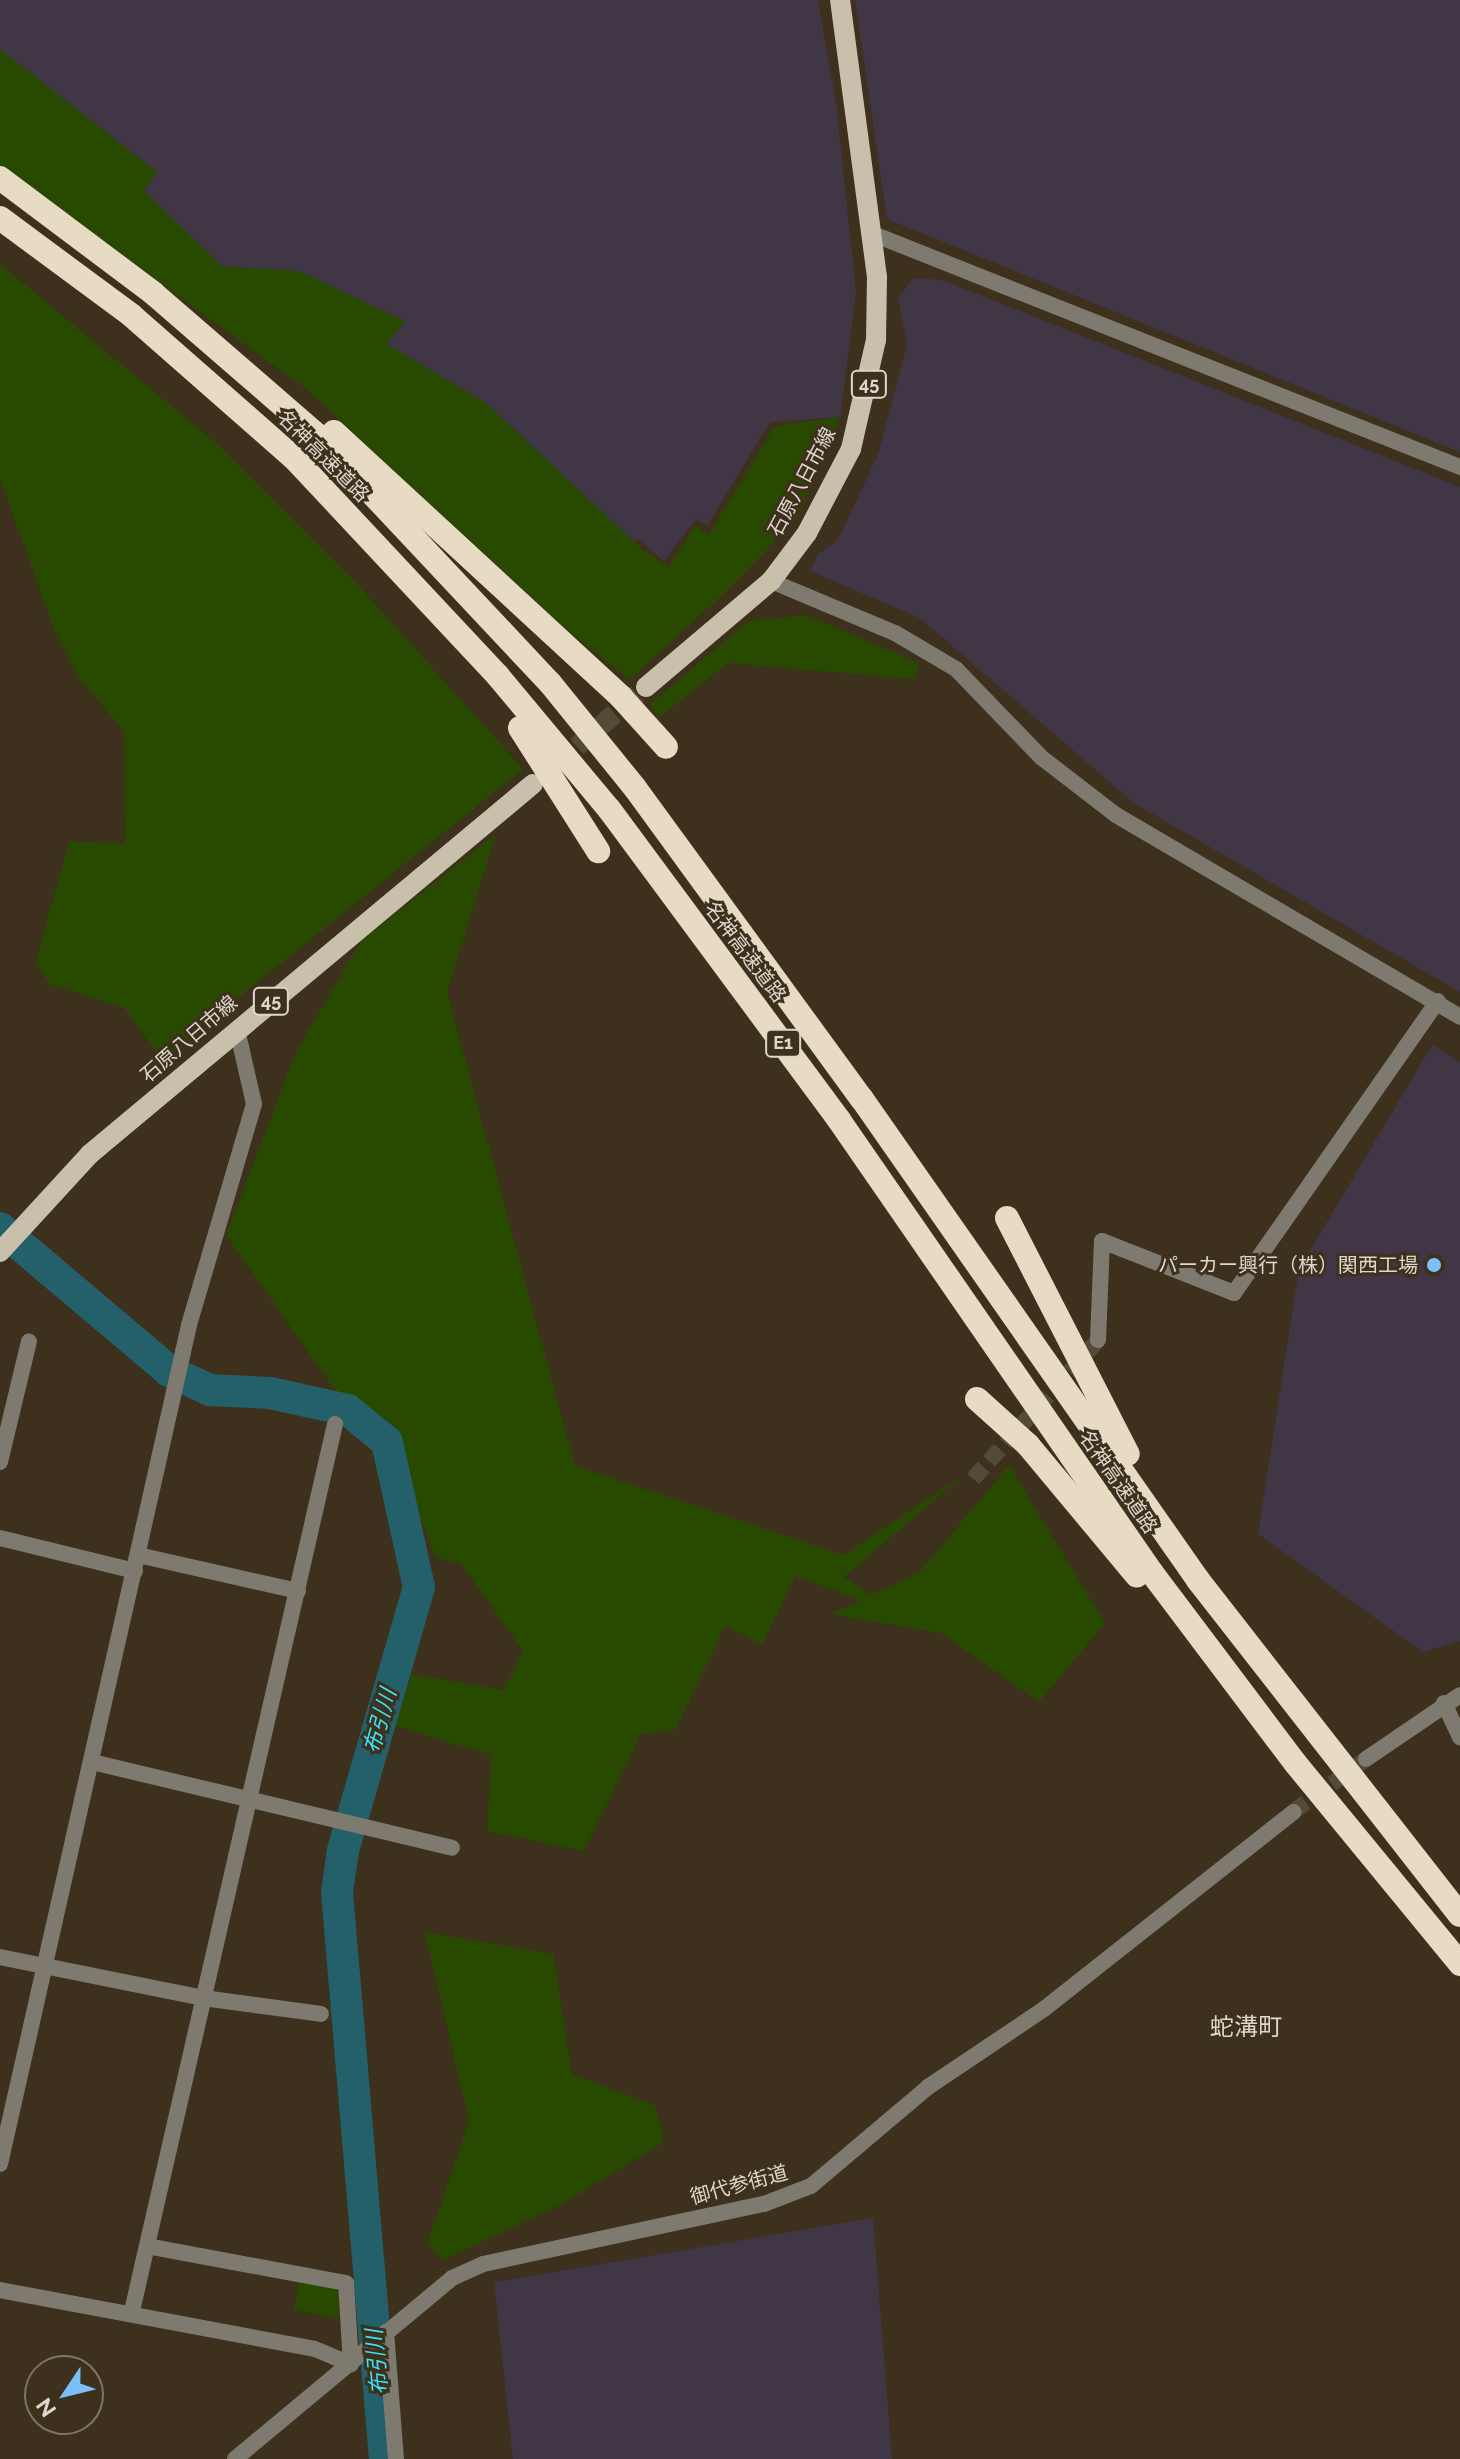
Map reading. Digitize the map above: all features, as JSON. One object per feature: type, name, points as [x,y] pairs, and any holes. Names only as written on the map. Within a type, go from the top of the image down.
[{"type":"highway","name":"名神高速道路","points":[[0,178],[76,232],[317,435],[410,529],[560,695],[635,788],[853,1086],[1198,1580],[1460,1915]]},
{"type":"highway","name":"名神高速道路","points":[[0,218],[131,315],[294,458],[498,676],[609,809],[839,1120],[1152,1573],[1296,1764],[1460,1964]]},
{"type":"highway","points":[[76,232],[277,383],[384,475],[621,697],[666,747]]},
{"type":"highway","points":[[498,676],[514,719],[541,754],[598,851]]},
{"type":"highway","points":[[1007,1218],[1120,1443],[1185,1545],[1198,1580]]},
{"type":"highway","points":[[977,1399],[1028,1445],[1296,1764]]},
{"type":"main road","name":"石原八日市線","points":[[646,687],[771,581],[807,533],[851,449],[876,340],[873,234],[840,0]]},
{"type":"main road","name":"石原八日市線","points":[[2,1250],[90,1154],[533,784]]},
{"type":"street","points":[[873,234],[1460,467]]},
{"type":"street","points":[[771,581],[895,633],[956,669],[1042,758],[1116,815],[1438,1001],[1460,1017]]},
{"type":"street","points":[[1098,1340],[1102,1241],[1234,1293],[1438,1001]]},
{"type":"street","points":[[0,2164],[92,1762],[105,1681],[136,1563],[180,1364],[254,1104],[237,1029]]},
{"type":"street","points":[[0,1462],[29,1341]]},
{"type":"street","points":[[132,2311],[335,1424]]},
{"type":"street","points":[[0,1538],[298,1591]]},
{"type":"street","points":[[1366,1759],[1460,1695]]},
{"type":"street","points":[[1444,1703],[1460,1738]]},
{"type":"street","points":[[92,1762],[252,1797],[452,1848]]},
{"type":"street","name":"御代参街道","points":[[235,2459],[452,2278],[483,2264],[764,2204],[811,2186],[928,2087],[1044,2009],[1293,1812]]},
{"type":"street","points":[[0,1957],[44,1962],[203,1998],[321,2014]]},
{"type":"street","points":[[0,2290],[132,2311],[356,2358],[346,2283],[147,2246]]},
{"type":"street","points":[[383,2335],[396,2459]]},
{"type":"shaded area","points":[[0,0],[818,0],[836,103],[856,292],[840,417],[770,422],[707,526],[696,519],[664,561],[638,539],[600,595],[0,126]]},
{"type":"shaded area","points":[[855,0],[1460,0],[1460,452],[887,219]]},
{"type":"shaded area","points":[[914,278],[942,280],[1460,487],[1460,992],[1134,803],[920,618],[810,571],[818,554],[838,540],[879,452],[907,344],[898,297]]},
{"type":"shaded area","points":[[1433,1044],[1460,1063],[1460,1641],[1423,1652],[1258,1534],[1299,1269]]},
{"type":"shaded area","points":[[873,2218],[892,2459],[513,2459],[494,2282]]},
{"type":"green space","points":[[0,49],[157,172],[144,191],[222,266],[299,271],[405,321],[387,344],[486,403],[643,550],[668,567],[695,526],[709,535],[775,426],[840,417],[797,518],[730,588],[629,680],[562,625],[306,389],[0,166]]},
{"type":"green space","points":[[0,264],[216,443],[358,585],[523,769],[193,1034],[165,1063],[124,1008],[49,984],[36,962],[69,841],[125,844],[124,731],[80,679],[55,632],[0,478]]},
{"type":"green space","points":[[806,615],[919,663],[914,679],[728,663],[659,718],[650,704],[749,621]]},
{"type":"green space","points":[[496,834],[447,992],[575,1466],[844,1555],[965,1474],[844,1577],[871,1595],[919,1573],[1009,1465],[1105,1623],[1039,1702],[941,1633],[831,1614],[861,1600],[795,1576],[762,1645],[726,1625],[675,1730],[641,1734],[584,1851],[487,1831],[491,1755],[392,1725],[406,1673],[504,1690],[523,1651],[461,1563],[436,1558],[383,1419],[337,1393],[226,1235],[296,1052],[361,941]]},
{"type":"green space","points":[[425,1932],[553,1954],[572,2074],[655,2105],[664,2142],[562,2204],[441,2261],[428,2242],[469,2121]]},
{"type":"green space","points":[[300,2277],[330,2284],[339,2293],[339,2318],[294,2310]]},
{"type":"waterway","name":"布引川","points":[[0,1228],[169,1371],[210,1390],[270,1393],[348,1410],[387,1442],[419,1587],[343,1851],[337,1892],[385,2459]]},
{"type":"tunnel","points":[[554,766],[646,687]]},
{"type":"tunnel","points":[[973,1479],[1098,1340]]},
{"type":"tunnel","points":[[1293,1812],[1366,1759]]},
{"type":"place","name":"パーカー興行（株）関西工場","points":[[1434,1265]]},
{"type":"district","name":"蛇溝町","points":[[1246,2027]]}]
